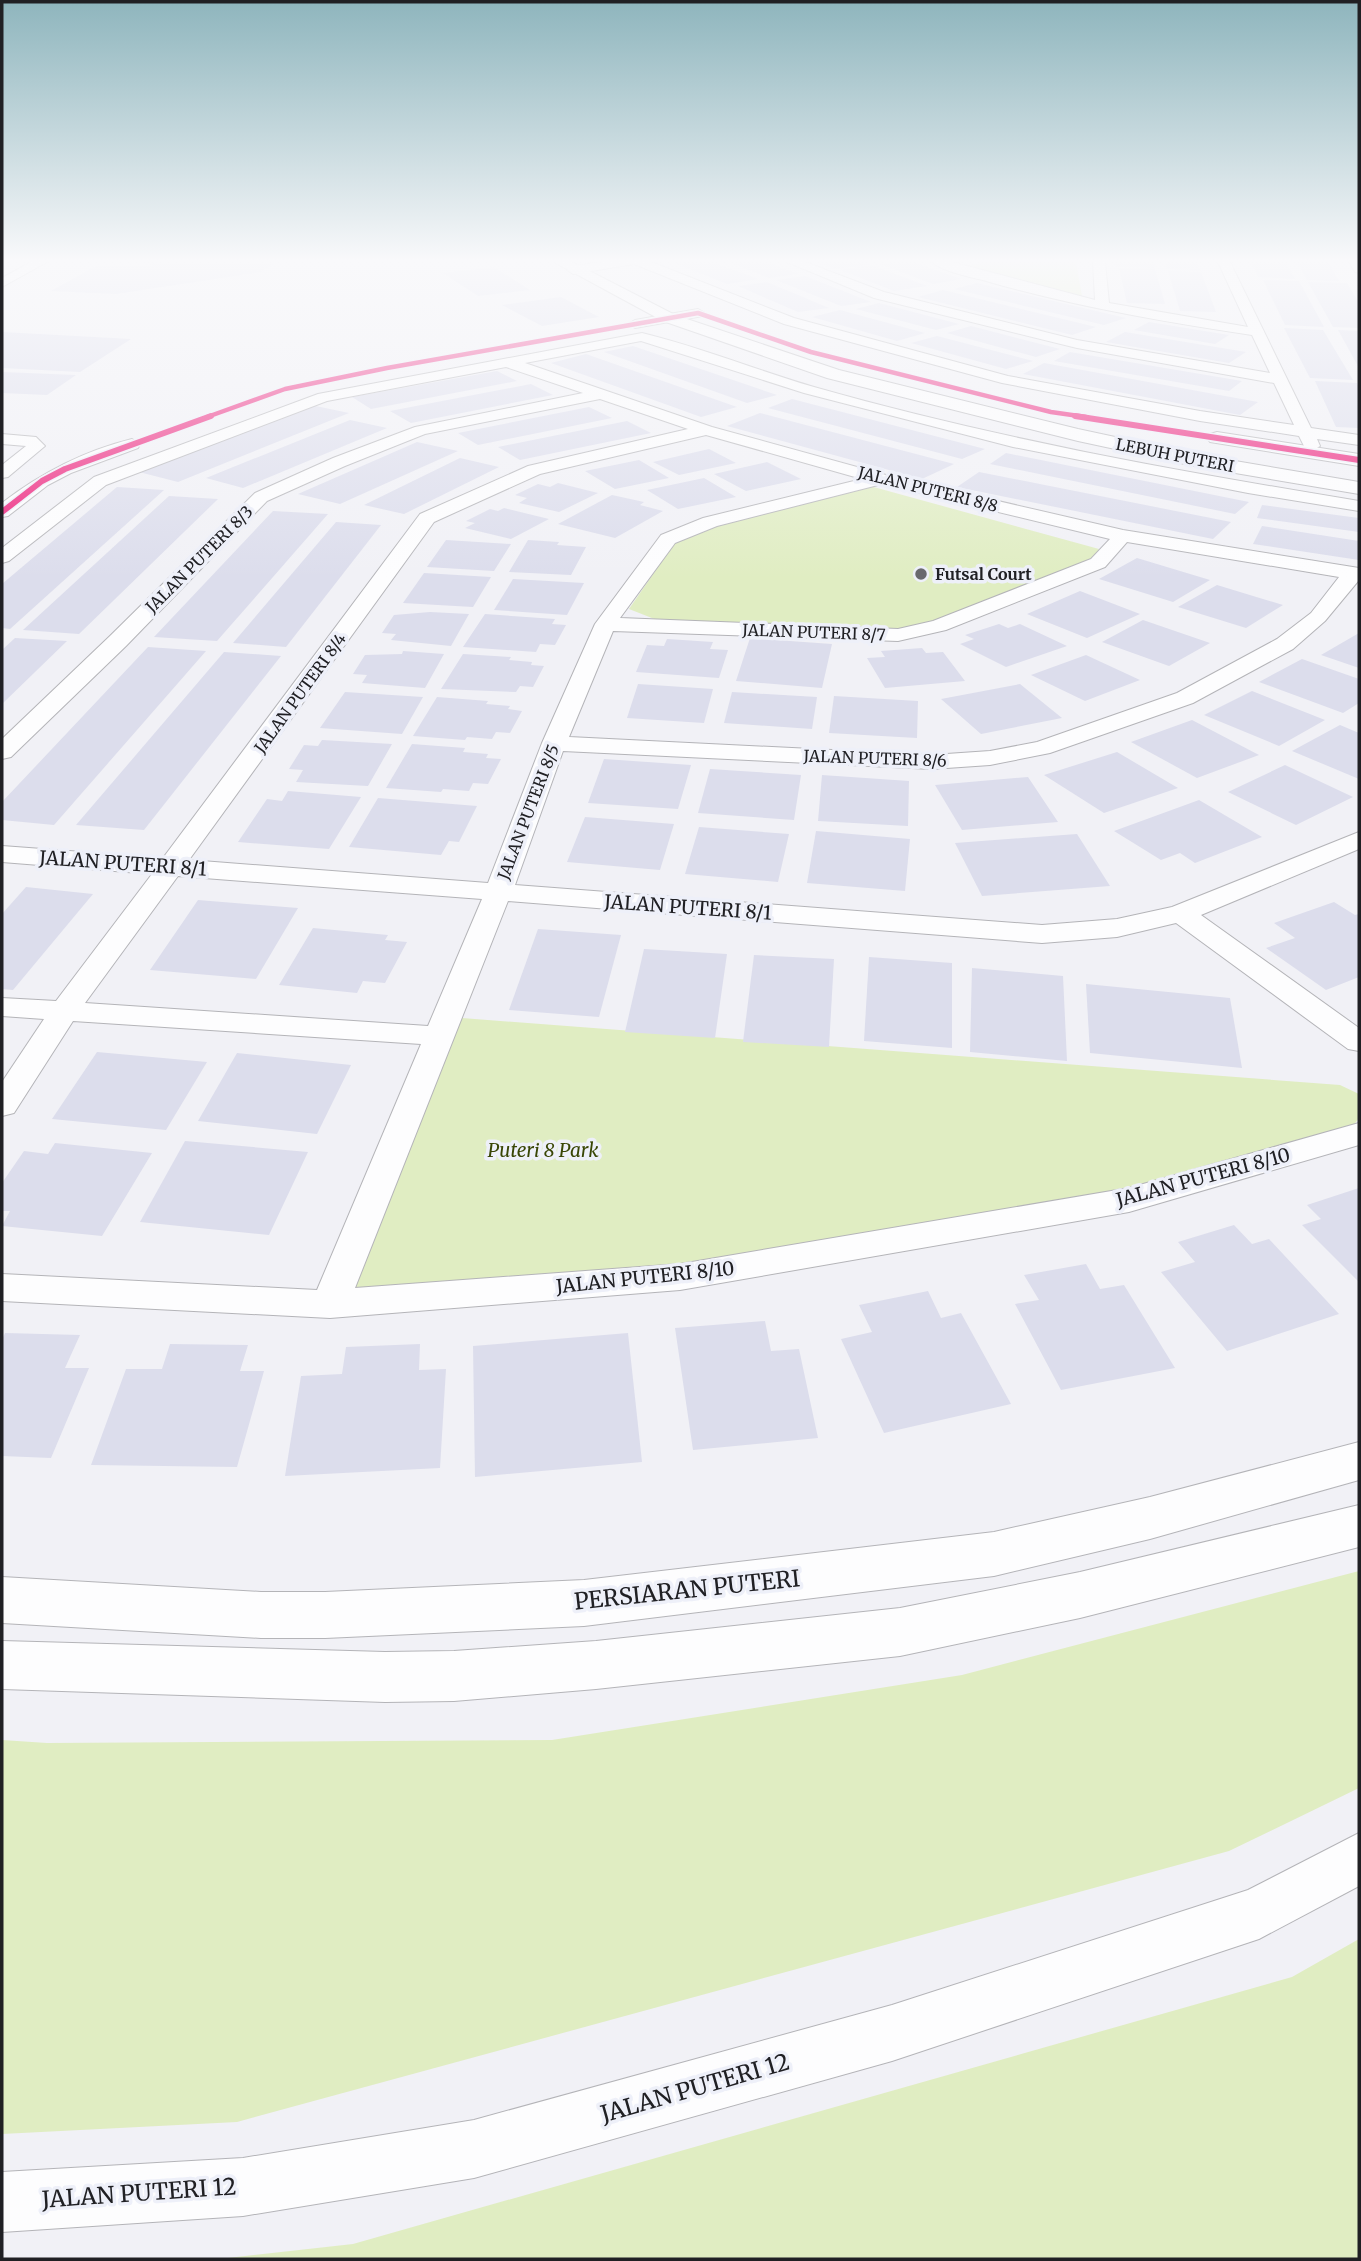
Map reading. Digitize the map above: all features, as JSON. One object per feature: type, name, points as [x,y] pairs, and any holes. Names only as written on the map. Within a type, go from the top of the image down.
[{"type":"main road","name":"LEBUH PUTERI","points":[[814,368],[992,415],[1194,460],[1359,488]]},
{"type":"main road","name":"LEBUH PUTERI","points":[[873,368],[1155,436],[1359,469]]},
{"type":"main road","name":"LEBUH PUTERI","points":[[1051,412],[1359,460]]},
{"type":"main road","name":"LEBUH PUTERI","points":[[992,415],[1256,463],[1359,478]]},
{"type":"main road","name":"PERSIARAN PUTERI","points":[[2,1600],[261,1615],[325,1615],[584,1603],[994,1554],[1150,1518],[1359,1461]]},
{"type":"main road","points":[[2,1665],[385,1677],[454,1676],[596,1665],[900,1632],[1080,1595],[1359,1526]]},
{"type":"street","points":[[2,512],[42,481],[65,469],[241,403],[285,389],[401,368]]},
{"type":"street","points":[[2,557],[100,481],[112,475],[323,397],[477,368]]},
{"type":"street","name":"JALAN PUTERI 8/8","points":[[522,368],[706,430],[882,479],[1123,536],[1356,574]]},
{"type":"street","points":[[738,368],[809,390],[1013,442],[1248,488],[1359,506]]},
{"type":"street","points":[[961,368],[1007,380],[1359,440]]},
{"type":"street","points":[[1213,368],[1279,379]]},
{"type":"street","points":[[1274,368],[1315,453]]},
{"type":"street","name":"JALAN PUTERI 8/3","points":[[2,752],[261,498],[339,462],[421,430],[600,395]]},
{"type":"street","name":"JALAN PUTERI 8/4","points":[[2,1106],[65,1010],[174,866],[427,518],[534,471],[706,430]]},
{"type":"street","points":[[2,439],[30,441],[37,446],[2,473]]},
{"type":"street","name":"JALAN PUTERI 8/5","points":[[330,1304],[498,893],[554,743],[605,624],[668,539],[710,522],[882,479]]},
{"type":"street","name":"JALAN PUTERI 8/7","points":[[605,624],[898,635],[939,626],[1098,564],[1123,536]]},
{"type":"street","name":"JALAN PUTERI 8/6","points":[[554,743],[932,762],[990,758],[1042,748],[1185,698],[1285,644],[1318,617],[1356,574]]},
{"type":"street","name":"JALAN PUTERI 8/1","points":[[2,854],[1042,934],[1117,928],[1181,913],[1359,840]]},
{"type":"street","points":[[1181,913],[1359,1042]]},
{"type":"street","points":[[2,1007],[440,1036]]},
{"type":"street","name":"JALAN PUTERI 8/10","points":[[2,1288],[330,1304],[680,1277],[1129,1200],[1359,1134]]},
{"type":"street","name":"JALAN PUTERI 12","points":[[2,2202],[243,2186],[474,2149],[892,2033],[1259,1913],[1359,1858]]},
{"type":"green space","points":[[870,486],[1099,549],[1095,558],[910,630],[657,620],[629,609],[676,541],[720,523]]},
{"type":"green space","name":"Puteri 8 Park","points":[[462,1018],[1340,1085],[1359,1094],[1359,1118],[1350,1130],[1121,1196],[674,1265],[349,1291]]},
{"type":"green space","points":[[1359,1571],[1359,1788],[1229,1851],[237,2122],[2,2134],[2,1740],[47,1743],[552,1740],[962,1675]]},
{"type":"green space","points":[[1359,1939],[1359,2259],[219,2259],[353,2244],[1292,1977]]},
{"type":"building","points":[[2,368],[87,368],[80,372]]},
{"type":"building","points":[[564,368],[625,368],[737,407],[701,417]]},
{"type":"building","points":[[647,368],[696,368],[777,395],[747,403]]},
{"type":"building","points":[[1035,368],[1069,368],[1258,402],[1240,415],[1023,374]]},
{"type":"building","points":[[1092,368],[1162,368],[1242,381],[1229,391]]},
{"type":"building","points":[[1305,368],[1346,368],[1353,380],[1310,378]]},
{"type":"building","points":[[497,371],[517,381],[371,409],[352,397]]},
{"type":"building","points":[[2,372],[76,375],[47,395],[2,393]]},
{"type":"building","points":[[1315,381],[1357,383],[1359,428],[1336,427]]},
{"type":"building","points":[[531,384],[553,395],[411,423],[390,411]]},
{"type":"building","points":[[792,399],[985,449],[962,459],[768,408]]},
{"type":"building","points":[[311,405],[349,413],[178,482],[139,472]]},
{"type":"building","points":[[589,407],[612,418],[478,445],[458,433]]},
{"type":"building","points":[[760,413],[954,464],[922,479],[727,426]]},
{"type":"building","points":[[350,420],[387,428],[243,488],[206,478]]},
{"type":"building","points":[[627,421],[651,433],[520,460],[498,447]]},
{"type":"building","points":[[417,442],[458,451],[340,504],[298,494]]},
{"type":"building","points":[[709,449],[736,463],[679,475],[653,462]]},
{"type":"building","points":[[1006,453],[1249,502],[1235,514],[990,464]]},
{"type":"building","points":[[460,458],[499,467],[404,514],[364,505]]},
{"type":"building","points":[[639,460],[669,478],[615,489],[585,471]]},
{"type":"building","points":[[767,462],[801,479],[746,491],[714,474]]},
{"type":"building","points":[[979,472],[1231,522],[1213,539],[957,487]]},
{"type":"building","points":[[704,478],[736,497],[678,509],[647,490]]},
{"type":"building","points":[[558,483],[598,493],[559,512],[519,503],[527,498],[515,495],[538,484],[550,487]]},
{"type":"building","points":[[117,487],[164,490],[10,629],[2,628],[2,584]]},
{"type":"building","points":[[612,495],[644,502],[640,505],[663,511],[615,538],[558,524]]},
{"type":"building","points":[[169,496],[218,499],[79,634],[23,630]]},
{"type":"building","points":[[1262,505],[1359,518],[1359,532],[1257,518]]},
{"type":"building","points":[[504,508],[549,519],[511,539],[465,528],[475,523],[466,521],[490,509],[498,511]]},
{"type":"building","points":[[273,511],[328,514],[217,641],[154,637]]},
{"type":"building","points":[[336,522],[381,525],[286,647],[233,643]]},
{"type":"building","points":[[1262,526],[1359,541],[1359,560],[1253,544]]},
{"type":"building","points":[[446,540],[511,544],[494,571],[427,567]]},
{"type":"building","points":[[528,540],[586,547],[571,575],[509,572]]},
{"type":"building","points":[[1137,558],[1210,580],[1173,602],[1099,579]]},
{"type":"building","points":[[424,573],[491,577],[473,607],[403,603]]},
{"type":"building","points":[[513,579],[584,583],[567,615],[494,610]]},
{"type":"building","points":[[1217,585],[1283,605],[1246,628],[1178,607]]},
{"type":"building","points":[[1080,591],[1140,614],[1087,638],[1027,614]]},
{"type":"building","points":[[430,612],[469,614],[451,646],[391,640],[396,634],[382,633],[394,615]]},
{"type":"building","points":[[485,614],[555,619],[552,624],[566,625],[555,645],[540,644],[536,652],[463,647]]},
{"type":"building","points":[[1143,620],[1210,643],[1169,666],[1102,642]]},
{"type":"building","points":[[999,624],[1008,628],[1020,624],[1067,646],[1006,667],[960,644],[974,639],[965,635]]},
{"type":"building","points":[[1359,633],[1359,668],[1321,655]]},
{"type":"building","points":[[15,638],[67,641],[2,704],[2,650]]},
{"type":"building","points":[[750,638],[832,644],[822,688],[736,681]]},
{"type":"building","points":[[667,639],[713,642],[710,649],[728,650],[719,678],[636,672],[647,645],[664,646]]},
{"type":"building","points":[[148,647],[206,651],[54,825],[2,820],[2,802]]},
{"type":"building","points":[[922,648],[926,653],[943,652],[965,681],[885,688],[867,658],[885,657],[881,651]]},
{"type":"building","points":[[403,651],[444,654],[425,688],[362,683],[367,675],[353,674],[365,655],[402,654]]},
{"type":"building","points":[[224,652],[281,656],[144,830],[76,825]]},
{"type":"building","points":[[463,654],[511,657],[509,660],[544,666],[533,687],[520,686],[516,692],[441,689]]},
{"type":"building","points":[[1086,655],[1140,680],[1085,701],[1031,675]]},
{"type":"building","points":[[1302,659],[1359,679],[1359,703],[1343,713],[1259,682]]},
{"type":"building","points":[[638,684],[713,689],[704,723],[627,718]]},
{"type":"building","points":[[1020,684],[1062,718],[981,734],[941,699]]},
{"type":"building","points":[[1252,691],[1325,720],[1279,746],[1204,715]]},
{"type":"building","points":[[345,692],[423,697],[402,734],[320,728]]},
{"type":"building","points":[[732,692],[817,697],[812,729],[724,723]]},
{"type":"building","points":[[834,696],[918,701],[917,738],[829,733]]},
{"type":"building","points":[[437,697],[488,701],[486,704],[510,706],[508,709],[522,711],[510,733],[496,732],[492,739],[413,736]]},
{"type":"building","points":[[1192,720],[1259,755],[1197,778],[1131,742]]},
{"type":"building","points":[[1340,725],[1359,733],[1359,779],[1292,751]]},
{"type":"building","points":[[322,740],[392,744],[368,786],[296,782],[303,770],[289,769],[304,745],[318,746]]},
{"type":"building","points":[[412,744],[465,748],[463,752],[488,754],[486,758],[501,759],[488,784],[473,783],[469,791],[386,788]]},
{"type":"building","points":[[1117,752],[1178,788],[1104,813],[1044,775]]},
{"type":"building","points":[[604,759],[691,765],[678,809],[588,803]]},
{"type":"building","points":[[1285,765],[1353,797],[1296,825],[1228,792]]},
{"type":"building","points":[[710,769],[801,775],[794,820],[698,813]]},
{"type":"building","points":[[822,775],[909,781],[908,826],[818,821]]},
{"type":"building","points":[[1028,777],[1058,822],[962,830],[935,785]]},
{"type":"building","points":[[288,791],[361,797],[329,849],[238,842],[267,799],[282,801]]},
{"type":"building","points":[[378,798],[477,806],[459,842],[449,841],[441,855],[349,847]]},
{"type":"building","points":[[1199,800],[1262,837],[1195,863],[1180,853],[1161,860],[1114,831]]},
{"type":"building","points":[[585,817],[674,824],[660,870],[567,862]]},
{"type":"building","points":[[699,827],[789,834],[778,882],[685,874]]},
{"type":"building","points":[[816,831],[910,839],[905,891],[807,883]]},
{"type":"building","points":[[1077,834],[1110,886],[982,896],[955,843]]},
{"type":"building","points":[[26,887],[93,894],[13,990],[2,989],[2,914]]},
{"type":"building","points":[[198,900],[298,908],[256,979],[150,970]]},
{"type":"building","points":[[1334,902],[1355,915],[1359,914],[1359,977],[1326,990],[1266,948],[1295,938],[1274,923]]},
{"type":"building","points":[[313,928],[388,935],[385,940],[407,942],[385,983],[363,981],[357,993],[279,985]]},
{"type":"building","points":[[538,929],[621,935],[599,1017],[509,1010]]},
{"type":"building","points":[[644,949],[727,954],[715,1038],[625,1032]]},
{"type":"building","points":[[754,955],[834,959],[829,1047],[743,1042]]},
{"type":"building","points":[[869,957],[952,963],[952,1048],[864,1041]]},
{"type":"building","points":[[972,968],[1063,976],[1067,1061],[970,1052]]},
{"type":"building","points":[[1086,984],[1230,998],[1242,1068],[1090,1053]]},
{"type":"building","points":[[97,1052],[207,1062],[166,1130],[52,1119]]},
{"type":"building","points":[[237,1053],[351,1065],[317,1134],[198,1121]]},
{"type":"building","points":[[185,1141],[308,1152],[269,1235],[140,1222]]},
{"type":"building","points":[[55,1143],[152,1153],[102,1236],[2,1226],[10,1211],[2,1211],[2,1183],[24,1151],[48,1154]]},
{"type":"building","points":[[1359,1188],[1359,1282],[1302,1225],[1321,1219],[1307,1205]]},
{"type":"building","points":[[1234,1225],[1252,1244],[1269,1239],[1339,1314],[1227,1351],[1161,1272],[1195,1262],[1178,1242]]},
{"type":"building","points":[[1086,1264],[1100,1289],[1124,1285],[1175,1368],[1061,1390],[1015,1304],[1039,1300],[1024,1275]]},
{"type":"building","points":[[928,1291],[941,1318],[961,1313],[1011,1404],[884,1433],[841,1339],[872,1332],[859,1305]]},
{"type":"building","points":[[765,1321],[771,1351],[799,1349],[818,1438],[693,1450],[675,1328]]},
{"type":"building","points":[[5,1333],[80,1335],[65,1368],[89,1368],[51,1458],[2,1456],[2,1340]]},
{"type":"building","points":[[628,1333],[642,1462],[475,1477],[473,1346]]},
{"type":"building","points":[[170,1344],[248,1345],[240,1371],[264,1371],[237,1467],[91,1465],[126,1369],[162,1369]]},
{"type":"building","points":[[420,1344],[419,1370],[446,1369],[440,1468],[285,1476],[301,1376],[342,1374],[346,1347]]},
{"type":"transit line","points":[[2,512],[42,481],[65,469],[285,389],[390,368]]},
{"type":"transit line","points":[[873,368],[1051,412],[1359,460]]},
{"type":"place","name":"Futsal Court","points":[[921,574]]}]
